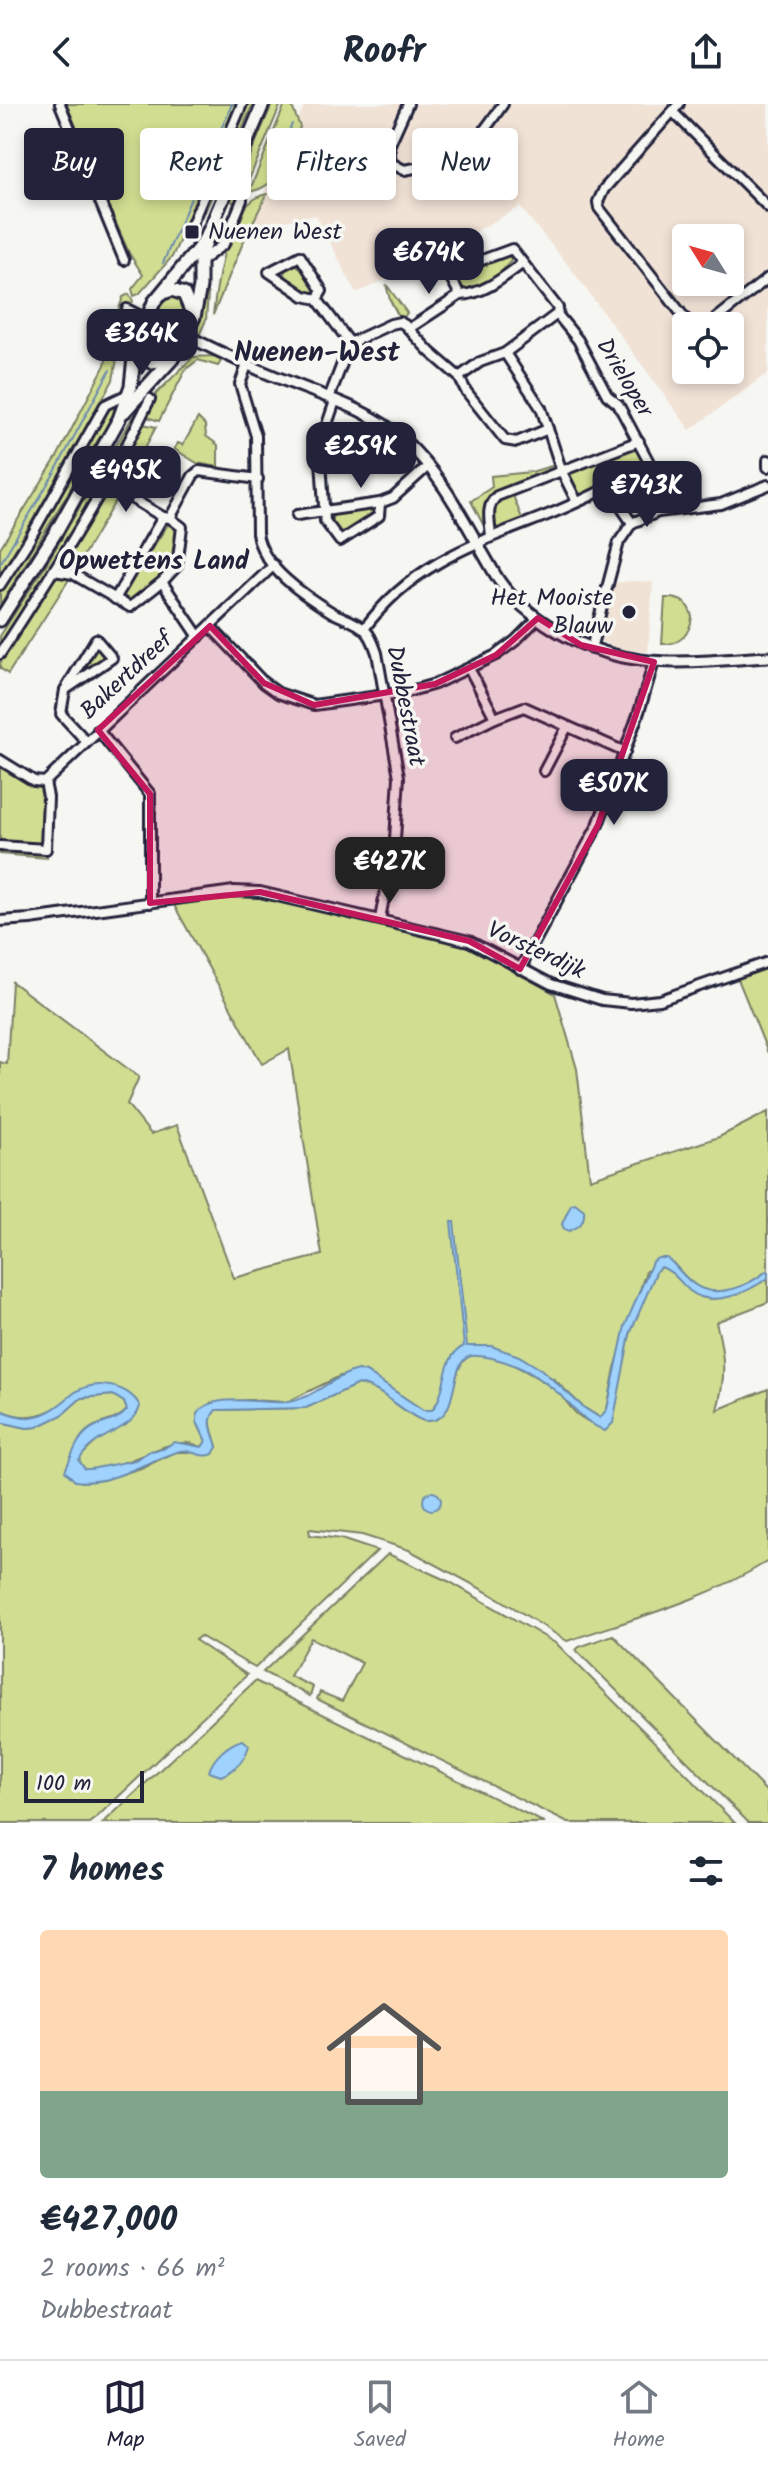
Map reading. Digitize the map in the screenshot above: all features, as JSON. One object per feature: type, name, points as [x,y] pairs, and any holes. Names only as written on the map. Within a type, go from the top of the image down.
[{"type":"main road","points":[[0,620],[56,532],[119,419],[128,394],[137,341],[146,319],[161,293],[209,231],[263,104]]},
{"type":"main road","points":[[119,419],[172,359],[194,317],[200,287],[200,262],[209,231]]},
{"type":"main road","points":[[161,293],[172,290],[184,294],[194,317]]},
{"type":"main road","points":[[137,341],[151,362],[172,359]]},
{"type":"street","points":[[60,104],[124,260]]},
{"type":"street","points":[[189,231],[242,104]]},
{"type":"street","points":[[408,104],[389,146],[391,163],[404,170],[463,153],[472,147],[503,104]]},
{"type":"street","points":[[680,312],[599,208],[598,202],[604,189],[676,108],[768,207]]},
{"type":"street","points":[[200,262],[224,244],[242,200]]},
{"type":"street","points":[[413,326],[460,295],[473,294],[495,283],[523,263],[512,249],[482,260],[451,278],[460,295]]},
{"type":"street","points":[[317,299],[322,291],[300,256],[269,272],[304,296],[317,299],[350,343]]},
{"type":"street","name":"Drieloper","points":[[523,263],[558,308],[557,314],[578,340],[607,395],[618,404],[651,466],[608,488]]},
{"type":"street","points":[[725,312],[768,278]]},
{"type":"street","points":[[127,309],[146,319]]},
{"type":"street","points":[[459,377],[480,362],[505,353],[557,314]]},
{"type":"street","points":[[380,503],[379,516],[340,541],[325,521],[320,445],[350,343],[400,322],[413,326],[430,352],[459,377],[466,391],[505,440],[517,442],[548,429]]},
{"type":"street","points":[[185,335],[215,352],[379,420],[404,441],[460,510],[496,576],[511,595],[572,641],[630,660],[654,662],[768,657]]},
{"type":"street","points":[[505,353],[541,408],[562,472],[577,502]]},
{"type":"street","name":"Dubbestraat","points":[[247,365],[240,384],[256,436],[258,538],[274,565],[308,597],[364,629],[373,641],[399,777],[395,839],[380,919]]},
{"type":"street","points":[[0,585],[105,405],[128,394]]},
{"type":"street","points":[[0,654],[106,483],[150,399]]},
{"type":"street","points":[[491,536],[489,509],[493,499],[639,441]]},
{"type":"street","points":[[768,460],[768,467]]},
{"type":"street","points":[[297,515],[380,503],[393,498],[427,467]]},
{"type":"street","points":[[115,599],[193,476],[199,471],[258,479]]},
{"type":"street","points":[[54,571],[73,574],[130,607],[177,566],[182,527],[106,483]]},
{"type":"street","points":[[591,649],[619,542],[632,523],[658,512],[721,504],[768,485]]},
{"type":"street","points":[[364,629],[398,589],[421,571],[477,542],[608,488],[632,523]]},
{"type":"street","name":"Bakertdreef","points":[[45,782],[274,565]]},
{"type":"street","points":[[162,582],[199,637]]},
{"type":"street","points":[[210,626],[264,683],[278,693],[314,705],[435,684],[496,655],[538,618]]},
{"type":"street","points":[[65,690],[112,658],[96,639],[65,690],[61,714],[86,741]]},
{"type":"street","points":[[520,969],[598,825],[654,662]]},
{"type":"street","points":[[470,670],[495,718]]},
{"type":"street","points":[[455,738],[524,707],[625,752]]},
{"type":"street","points":[[544,771],[567,727]]},
{"type":"street","points":[[98,730],[150,794],[150,903]]},
{"type":"street","points":[[0,760],[34,781],[45,782],[48,797],[46,849],[0,846]]},
{"type":"street","name":"Vorsterdijk","points":[[0,921],[234,891],[260,892],[469,941],[575,994],[631,1003],[660,1000],[768,962]]},
{"type":"highlighted area","points":[[538,618],[581,645],[654,662],[598,825],[520,969],[469,941],[260,892],[150,903],[150,794],[98,730],[210,626],[264,683],[314,705],[435,684],[496,655]]},
{"type":"shaded area","points":[[305,104],[768,104],[768,373],[690,430],[572,270],[520,207],[406,270],[356,293],[316,215],[248,228],[267,187],[267,200],[396,200],[396,128],[294,128]]},
{"type":"shaded area","name":"Het Mooiste Blauw","points":[[653,582],[648,652],[621,650],[599,641],[614,583]]},
{"type":"green space","points":[[64,104],[236,104],[226,128],[140,128],[140,200],[196,200],[186,225],[182,224],[179,233],[182,235],[172,257],[134,296],[132,289],[143,275],[129,253],[106,200],[124,200],[124,128],[74,128]]},
{"type":"green space","points":[[245,104],[253,104],[242,128],[235,128]]},
{"type":"green space","points":[[272,104],[281,104],[271,128],[267,128],[267,137],[251,175],[251,154]]},
{"type":"green space","points":[[285,104],[291,104],[300,128],[275,128]]},
{"type":"green space","points":[[267,148],[267,184],[251,191]]},
{"type":"green space","points":[[267,194],[213,315],[226,245],[242,211],[253,200]]},
{"type":"green space","points":[[204,200],[210,200],[205,212],[200,210]]},
{"type":"green space","points":[[240,200],[228,229],[225,227],[235,203],[231,201]]},
{"type":"green space","points":[[510,255],[511,261],[495,279],[467,291],[460,286],[460,280],[479,265]]},
{"type":"green space","points":[[294,263],[307,273],[317,289],[314,294],[287,281],[284,270]]},
{"type":"green space","points":[[386,284],[407,313],[403,318],[399,317],[390,300]]},
{"type":"green space","points":[[202,291],[208,294],[206,320],[198,338],[194,326]]},
{"type":"green space","points":[[129,294],[133,301],[131,306],[127,305],[125,319],[119,320],[123,328],[113,380],[0,575],[0,548],[57,457],[105,365],[113,326],[123,297]]},
{"type":"green space","points":[[172,297],[182,302],[181,320],[170,352],[156,356],[149,352],[150,334],[161,303]]},
{"type":"green space","points":[[193,357],[223,358],[218,366],[198,360],[186,369],[159,421],[147,417],[156,394]]},
{"type":"green space","points":[[153,382],[158,385],[0,649],[0,636],[47,563]]},
{"type":"green space","points":[[120,403],[0,605],[0,590],[106,408]]},
{"type":"green space","points":[[198,418],[205,425],[206,436],[218,445],[218,467],[197,463],[174,449],[178,443],[183,445]]},
{"type":"green space","points":[[143,424],[156,427],[123,489],[112,482]]},
{"type":"green space","points":[[325,438],[339,444],[325,472],[322,444]]},
{"type":"green space","points":[[638,445],[645,459],[640,468],[582,496],[578,495],[567,474]]},
{"type":"green space","points":[[555,465],[548,476],[489,498],[488,534],[471,501],[492,487],[491,476],[531,472]]},
{"type":"green space","points":[[108,489],[119,495],[74,571],[61,569]]},
{"type":"green space","points":[[512,493],[523,521],[493,533],[492,509],[495,500]]},
{"type":"green space","points":[[371,507],[373,513],[343,535],[331,523],[333,514]]},
{"type":"green space","points":[[169,523],[176,528],[175,565],[130,603],[122,598],[122,594]]},
{"type":"green space","points":[[56,577],[70,578],[8,674],[0,668],[0,663]]},
{"type":"green space","points":[[665,598],[683,602],[692,617],[683,638],[662,644]]},
{"type":"green space","points":[[97,646],[105,660],[72,682],[94,647]]},
{"type":"green space","points":[[0,765],[35,787],[40,788],[50,782],[47,858],[0,854]]},
{"type":"green space","points":[[235,896],[266,898],[472,948],[555,994],[577,1069],[590,1179],[719,1137],[768,1112],[768,1270],[745,1284],[719,1291],[698,1287],[673,1263],[646,1271],[615,1368],[607,1409],[601,1418],[583,1407],[554,1379],[492,1346],[464,1346],[456,1354],[432,1410],[423,1410],[366,1372],[340,1376],[287,1402],[248,1400],[211,1403],[197,1414],[197,1422],[206,1441],[202,1447],[179,1443],[99,1469],[85,1469],[79,1461],[80,1457],[103,1435],[126,1425],[136,1400],[87,1389],[54,1409],[37,1415],[19,1416],[0,1410],[0,1062],[7,1064],[12,982],[139,1077],[127,1104],[151,1134],[177,1125],[234,1278],[322,1255],[289,1049],[262,1064],[174,905]]},
{"type":"green space","points":[[768,968],[768,1053],[738,979]]},
{"type":"green space","points":[[661,1267],[674,1274],[691,1291],[709,1298],[741,1293],[768,1278],[768,1302],[716,1322],[723,1366],[717,1410],[768,1389],[768,1561],[695,1597],[567,1641],[498,1598],[409,1550],[362,1535],[309,1529],[310,1535],[341,1539],[377,1551],[255,1668],[200,1636],[195,1640],[247,1675],[89,1823],[0,1823],[0,1422],[37,1427],[62,1415],[81,1398],[113,1395],[124,1402],[127,1410],[86,1432],[67,1467],[82,1482],[103,1480],[141,1468],[176,1452],[217,1447],[211,1423],[215,1410],[306,1408],[358,1384],[376,1391],[421,1420],[438,1418],[449,1403],[462,1363],[468,1357],[477,1355],[502,1360],[528,1372],[558,1392],[578,1415],[605,1430],[636,1317],[652,1277]]},
{"type":"green space","points":[[388,1554],[450,1582],[557,1644],[735,1823],[568,1823],[317,1699],[320,1692],[342,1701],[362,1663],[311,1638],[290,1676],[313,1687],[310,1696],[263,1672]]},
{"type":"green space","points":[[613,1635],[768,1793],[768,1823],[749,1823],[576,1650]]},
{"type":"green space","points":[[255,1681],[545,1823],[103,1823]]},
{"type":"water","points":[[575,1203],[584,1210],[584,1218],[579,1226],[569,1231],[562,1224],[571,1204]]},
{"type":"water","points":[[451,1222],[454,1222],[467,1346],[491,1346],[519,1356],[542,1370],[600,1418],[607,1409],[625,1326],[652,1262],[667,1258],[695,1285],[714,1291],[733,1289],[768,1270],[768,1278],[741,1293],[709,1299],[690,1291],[666,1269],[661,1267],[657,1270],[630,1334],[613,1423],[605,1431],[585,1419],[535,1376],[510,1364],[477,1356],[468,1357],[462,1363],[450,1403],[438,1418],[421,1420],[376,1391],[358,1384],[306,1408],[216,1410],[211,1419],[217,1447],[213,1454],[204,1456],[177,1452],[115,1477],[89,1482],[75,1481],[65,1471],[82,1436],[119,1417],[127,1410],[124,1402],[113,1395],[81,1398],[62,1415],[37,1427],[0,1422],[0,1410],[19,1416],[37,1416],[91,1386],[110,1386],[127,1393],[140,1406],[136,1415],[85,1451],[79,1461],[85,1469],[91,1469],[135,1460],[174,1442],[202,1447],[206,1441],[197,1422],[197,1414],[215,1402],[297,1400],[358,1370],[366,1372],[423,1410],[432,1410],[441,1394],[452,1358],[464,1346]]},
{"type":"water","points":[[428,1492],[436,1492],[441,1501],[439,1508],[428,1510],[423,1505],[423,1497]]},
{"type":"water","points":[[243,1740],[249,1745],[235,1768],[221,1776],[209,1772],[222,1752]]},
{"type":"waterway","points":[[163,263],[232,104]]},
{"type":"waterway","points":[[290,128],[292,124]]},
{"type":"waterway","points":[[0,564],[110,370]]},
{"type":"place","name":"Nuenen West","points":[[192,232]]},
{"type":"place","name":"Het Mooiste Blauw","points":[[629,612]]},
{"type":"district","name":"Nuenen-West","points":[[317,353]]},
{"type":"district","name":"Opwettens Land","points":[[154,562]]}]
